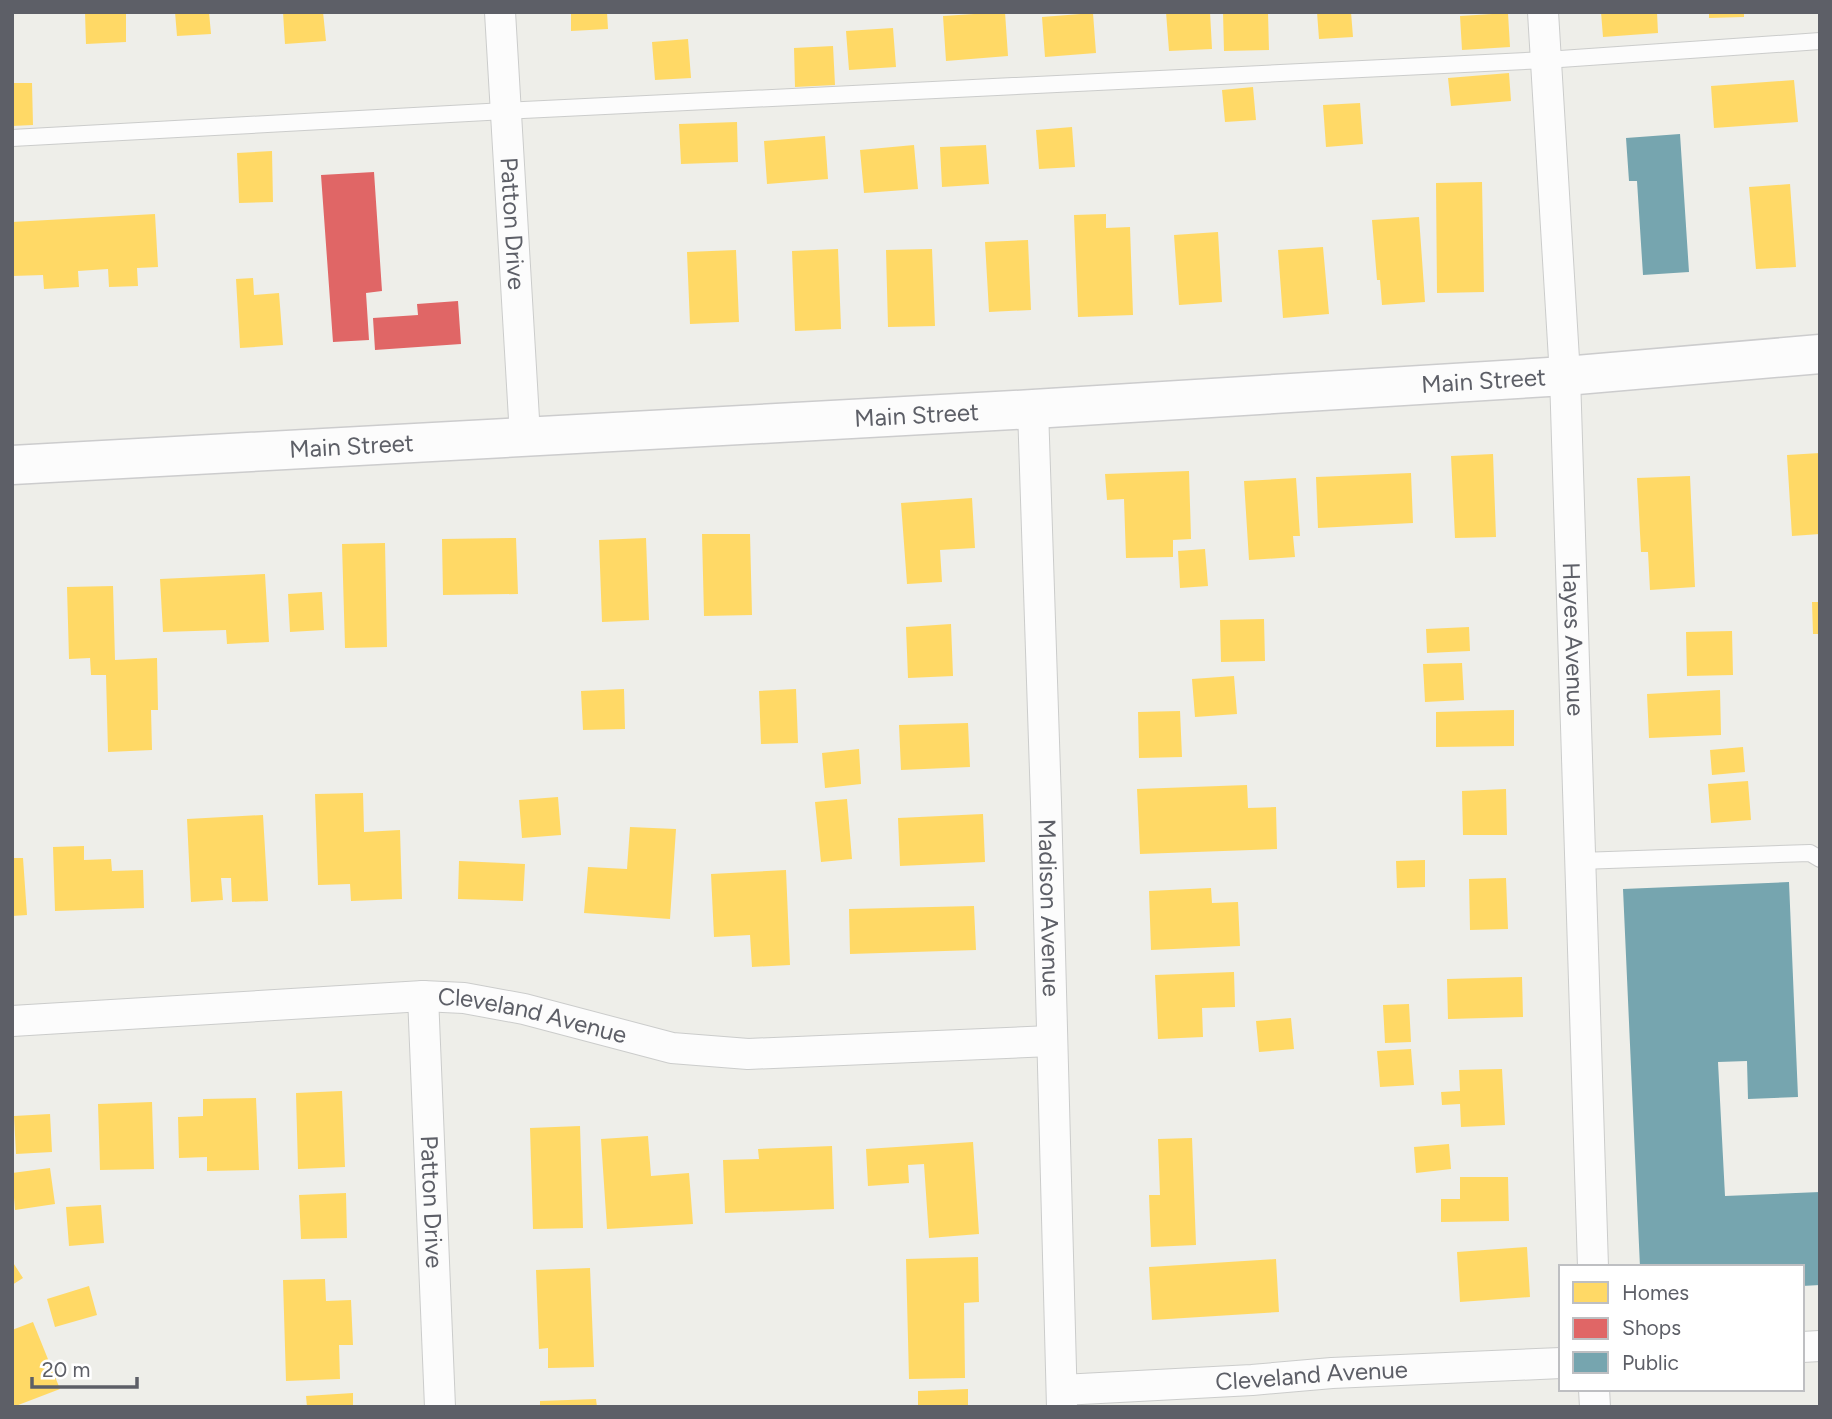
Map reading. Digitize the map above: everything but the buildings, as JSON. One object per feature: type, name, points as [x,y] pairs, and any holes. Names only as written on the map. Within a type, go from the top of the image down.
[{"type":"main road","name":"Main Street","points":[[12,465],[1565,376],[1820,354]]},
{"type":"street","name":"Patton Drive","points":[[500,12],[525,436]]},
{"type":"street","name":"Hayes Avenue","points":[[1543,12],[1565,376],[1592,1265]]},
{"type":"street","name":"Madison Avenue","points":[[1033,408],[1062,1399]]},
{"type":"street","name":"Patton Drive","points":[[423,996],[440,1407]]},
{"type":"street","name":"Cleveland Avenue","points":[[12,1021],[423,996],[464,998],[524,1009],[672,1048],[748,1054],[1051,1041]]},
{"type":"street","name":"Cleveland Avenue","points":[[1062,1399],[1332,1373],[1559,1363]]},
{"type":"lane","points":[[12,138],[1546,60],[1820,40]]},
{"type":"lane","points":[[1580,861],[1810,853],[1820,859]]}]
